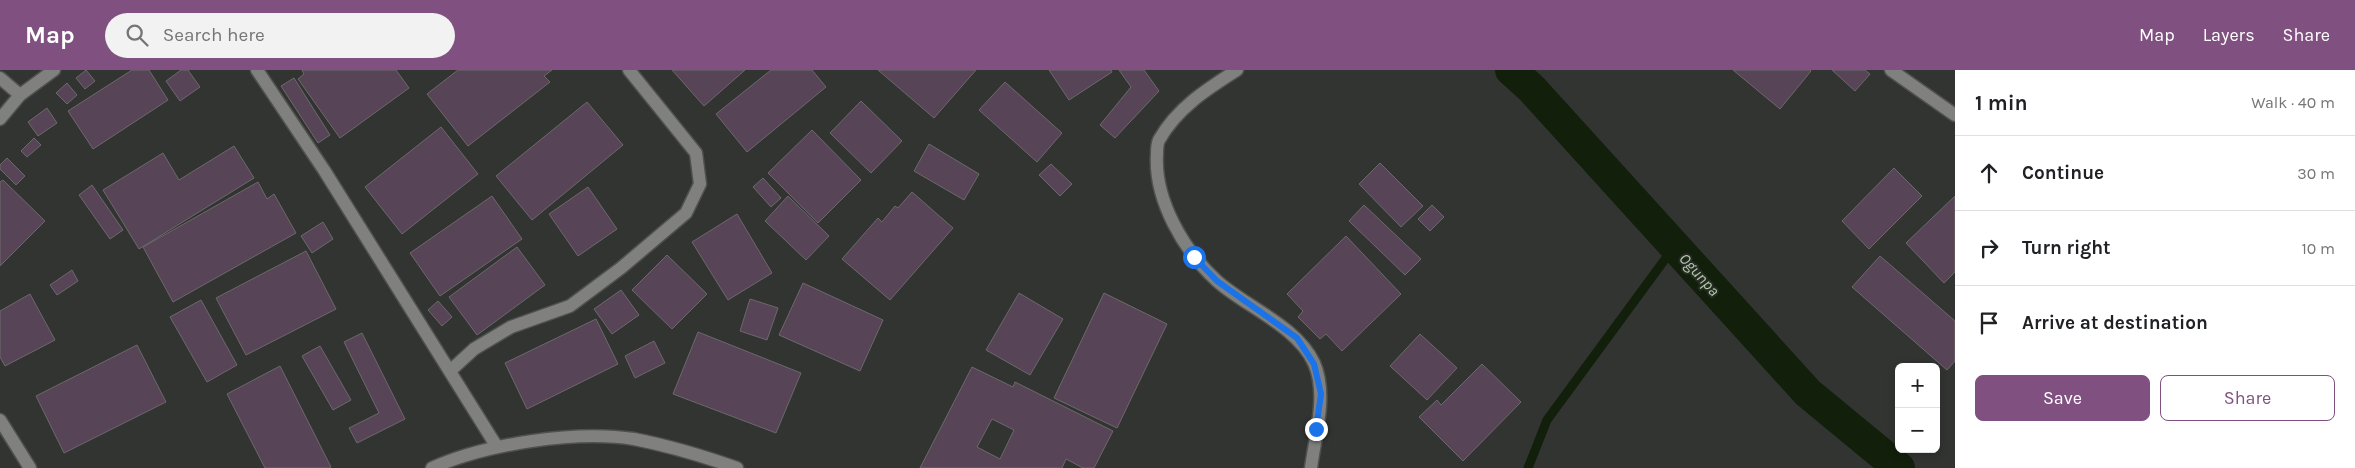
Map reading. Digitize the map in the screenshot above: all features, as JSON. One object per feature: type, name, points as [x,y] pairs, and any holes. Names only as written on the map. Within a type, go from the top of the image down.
[{"type":"street","points":[[0,119],[20,95],[54,70]]},
{"type":"street","points":[[257,70],[324,170],[498,447]]},
{"type":"street","points":[[450,371],[474,350],[511,328],[570,306],[621,268],[686,213],[700,184],[696,153],[629,70]]},
{"type":"street","points":[[1237,70],[1182,108],[1158,142],[1156,169],[1170,215],[1194,257],[1217,281],[1297,338],[1314,364],[1321,394],[1311,468]]},
{"type":"street","points":[[1890,70],[1955,115]]},
{"type":"street","points":[[0,78],[20,95]]},
{"type":"street","points":[[0,420],[30,468]]},
{"type":"street","points":[[432,468],[498,447],[566,437],[632,439],[692,452],[737,468]]},
{"type":"building","points":[[86,70],[95,81],[85,89],[76,78]]},
{"type":"building","points":[[132,70],[149,70],[168,100],[93,149],[68,111]]},
{"type":"building","points":[[181,70],[188,70],[200,87],[180,101],[166,81]]},
{"type":"building","points":[[302,70],[396,70],[409,88],[340,138],[298,79],[304,74]]},
{"type":"building","points":[[458,70],[552,70],[544,76],[550,82],[468,146],[427,94]]},
{"type":"building","points":[[672,70],[745,70],[704,106]]},
{"type":"building","points":[[771,70],[812,70],[826,87],[747,152],[716,114]]},
{"type":"building","points":[[878,70],[976,70],[934,118]]},
{"type":"building","points":[[1049,70],[1111,70],[1112,72],[1069,100]]},
{"type":"building","points":[[1119,70],[1144,70],[1159,91],[1115,138],[1100,125],[1131,87]]},
{"type":"building","points":[[1733,70],[1810,70],[1811,71],[1780,109]]},
{"type":"building","points":[[1832,70],[1865,70],[1870,74],[1855,91]]},
{"type":"building","points":[[294,78],[330,135],[318,143],[281,86]]},
{"type":"building","points":[[1005,82],[1062,133],[1037,162],[979,110]]},
{"type":"building","points":[[67,83],[77,95],[67,104],[56,93]]},
{"type":"building","points":[[861,101],[902,141],[871,173],[830,133]]},
{"type":"building","points":[[587,102],[623,145],[532,220],[496,176]]},
{"type":"building","points":[[47,108],[57,123],[38,136],[28,122]]},
{"type":"building","points":[[441,127],[478,174],[402,234],[365,187]]},
{"type":"building","points":[[812,130],[861,180],[818,223],[768,173]]},
{"type":"building","points":[[34,138],[41,145],[27,157],[21,151]]},
{"type":"building","points":[[929,144],[979,174],[964,200],[914,171]]},
{"type":"building","points":[[234,146],[254,178],[139,249],[103,190],[163,153],[179,180]]},
{"type":"building","points":[[7,158],[25,176],[16,185],[0,169],[0,165]]},
{"type":"building","points":[[1380,163],[1423,206],[1401,227],[1359,184]]},
{"type":"building","points":[[1051,164],[1072,184],[1060,196],[1039,175]]},
{"type":"building","points":[[1894,168],[1922,196],[1869,249],[1842,221]]},
{"type":"building","points":[[763,178],[781,198],[771,207],[753,187]]},
{"type":"building","points":[[3,180],[45,221],[0,266],[0,182]]},
{"type":"building","points":[[258,182],[267,199],[274,194],[296,233],[173,302],[143,247]]},
{"type":"building","points":[[92,185],[123,230],[110,239],[79,195]]},
{"type":"building","points":[[588,187],[617,229],[578,256],[549,214]]},
{"type":"building","points":[[912,192],[953,228],[890,300],[842,259],[878,218],[882,222],[895,206],[898,208]]},
{"type":"building","points":[[492,196],[522,239],[440,296],[410,253]]},
{"type":"building","points":[[788,196],[829,236],[806,260],[765,221]]},
{"type":"building","points":[[1955,196],[1955,272],[1944,283],[1906,243]]},
{"type":"building","points":[[1364,205],[1421,259],[1405,275],[1349,221]]},
{"type":"building","points":[[1432,205],[1444,217],[1430,231],[1418,219]]},
{"type":"building","points":[[737,214],[772,273],[728,300],[692,242]]},
{"type":"building","points":[[323,222],[333,239],[312,253],[301,236]]},
{"type":"building","points":[[1346,236],[1401,294],[1342,351],[1326,334],[1320,339],[1298,317],[1303,311],[1287,294]]},
{"type":"building","points":[[517,247],[545,285],[477,335],[449,297]]},
{"type":"building","points":[[306,251],[336,309],[246,355],[216,298]]},
{"type":"building","points":[[667,255],[707,294],[672,329],[632,290]]},
{"type":"building","points":[[1880,256],[1955,321],[1955,361],[1947,370],[1852,287]]},
{"type":"building","points":[[72,270],[78,281],[57,295],[50,285]]},
{"type":"building","points":[[803,283],[883,320],[860,371],[779,335]]},
{"type":"building","points":[[621,290],[639,315],[612,334],[594,309]]},
{"type":"building","points":[[1019,293],[1063,319],[1030,375],[986,350]]},
{"type":"building","points":[[1104,293],[1167,324],[1117,428],[1054,398]]},
{"type":"building","points":[[30,294],[55,340],[5,366],[0,357],[0,311]]},
{"type":"building","points":[[750,299],[778,308],[767,340],[740,331]]},
{"type":"building","points":[[201,300],[237,365],[207,382],[170,317]]},
{"type":"building","points":[[438,301],[452,317],[442,326],[428,310]]},
{"type":"building","points":[[596,319],[618,364],[527,409],[505,363]]},
{"type":"building","points":[[698,332],[801,373],[776,433],[673,394]]},
{"type":"building","points":[[362,333],[405,419],[357,443],[349,428],[379,413],[344,342]]},
{"type":"building","points":[[1420,334],[1457,368],[1427,400],[1390,366]]},
{"type":"building","points":[[654,341],[665,363],[635,378],[625,356]]},
{"type":"building","points":[[137,345],[166,402],[64,453],[36,396]]},
{"type":"building","points":[[320,346],[351,400],[333,410],[302,356]]},
{"type":"building","points":[[1482,364],[1521,402],[1463,461],[1419,417],[1437,400],[1441,405]]},
{"type":"building","points":[[280,366],[331,467],[329,468],[265,468],[227,394]]},
{"type":"building","points":[[972,367],[1013,387],[1015,382],[1113,431],[1094,468],[1083,468],[1066,459],[1062,468],[920,468]],"holes":[[[992,419],[1014,430],[1000,459],[977,447]]]},
{"type":"waterway","name":"Ogunpa","points":[[1511,70],[1532,89],[1808,393],[1899,468]]},
{"type":"waterway","points":[[1528,468],[1547,420],[1674,247]]},
{"type":"route","points":[[1194,257],[1217,281],[1297,338],[1314,364],[1321,394],[1316,429]]}]
